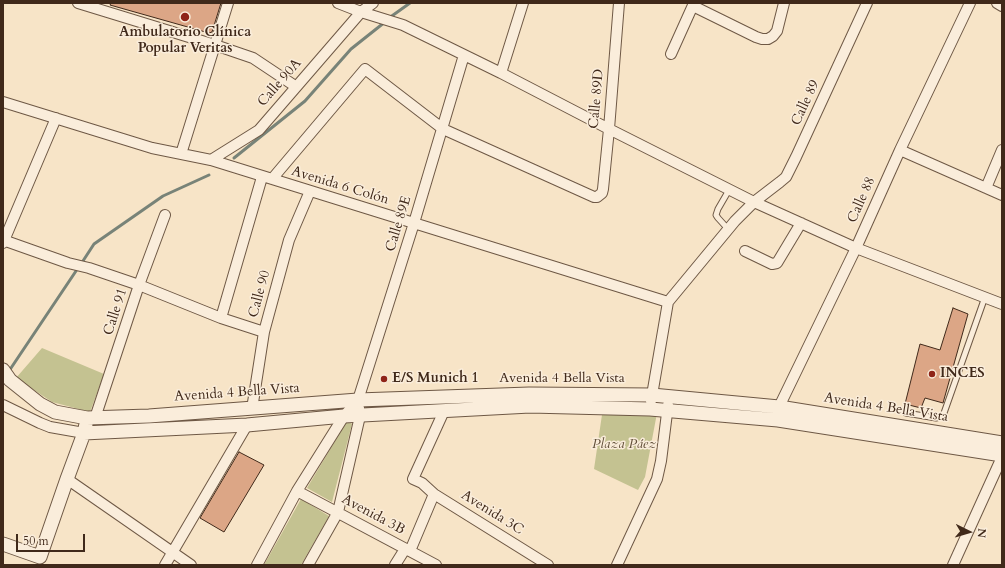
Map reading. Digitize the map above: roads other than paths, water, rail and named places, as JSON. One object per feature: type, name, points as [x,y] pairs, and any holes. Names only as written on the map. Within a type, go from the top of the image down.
[{"type":"street","points":[[78,3],[253,58],[295,86]]},
{"type":"street","points":[[181,154],[228,3]]},
{"type":"street","points":[[338,3],[403,25],[501,73],[609,130],[754,202],[856,248],[1002,304]]},
{"type":"street","name":"Calle 90A","points":[[211,160],[259,130],[295,86],[361,12],[373,3]]},
{"type":"street","points":[[501,73],[523,3]]},
{"type":"street","name":"Calle 89D","points":[[443,129],[594,197],[597,197],[602,193],[603,189],[619,3]]},
{"type":"street","points":[[671,54],[693,4],[756,37],[768,39],[773,36],[776,31],[784,3]]},
{"type":"street","name":"Calle 89","points":[[668,302],[735,221],[754,202],[786,177],[867,3]]},
{"type":"street","name":"Calle 88","points":[[779,407],[856,248],[900,150],[970,3]]},
{"type":"street","points":[[997,3],[1002,6]]},
{"type":"street","name":"Calle 89E","points":[[358,400],[443,129],[464,55]]},
{"type":"street","points":[[221,318],[267,178],[365,69],[443,129]]},
{"type":"street","name":"Avenida 6 Colón","points":[[3,102],[152,148],[211,160],[668,302]]},
{"type":"street","points":[[56,118],[3,241],[68,263],[89,268],[221,318],[264,332]]},
{"type":"street","points":[[900,150],[1002,195]]},
{"type":"street","points":[[986,188],[1002,150]]},
{"type":"street","name":"Calle 90","points":[[252,409],[264,332],[289,240],[310,191]]},
{"type":"street","name":"Calle 91","points":[[91,418],[165,215]]},
{"type":"street","points":[[745,251],[772,264],[777,263],[801,223]]},
{"type":"street","points":[[650,409],[668,302]]},
{"type":"street","name":"Avenida 4 Bella Vista","points":[[6,375],[40,404],[55,412],[91,418],[149,416],[358,400],[529,394],[652,395],[668,403],[1002,456]]},
{"type":"street","points":[[308,565],[338,512],[360,416],[358,400]]},
{"type":"street","points":[[257,565],[297,491],[344,416],[358,400]]},
{"type":"street","points":[[617,565],[657,479],[661,462],[668,403]]},
{"type":"street","name":"Avenida 4 Bella Vista","points":[[84,433],[247,425],[344,416],[530,406],[650,409],[668,403],[779,407],[1002,443]]},
{"type":"street","points":[[4,406],[40,423],[84,433]]},
{"type":"street","name":"Avenida 3C","points":[[444,411],[413,479],[422,483],[434,494],[548,565]]},
{"type":"street","points":[[3,544],[39,561],[67,479],[91,418]]},
{"type":"street","points":[[165,565],[247,425]]},
{"type":"street","points":[[953,565],[1002,456]]},
{"type":"street","points":[[67,479],[191,565]]},
{"type":"street","name":"Avenida 3B","points":[[297,491],[436,565]]},
{"type":"street","points":[[395,565],[408,550],[434,494]]},
{"type":"lane","points":[[728,229],[716,215],[729,190]]},
{"type":"lane","points":[[906,413],[936,418],[941,417],[944,413],[985,297]]},
{"type":"waterway","points":[[389,18],[410,3]]},
{"type":"waterway","points":[[234,158],[305,101],[351,49],[385,22]]},
{"type":"waterway","points":[[81,264],[94,244],[163,196],[209,175]]},
{"type":"waterway","points":[[9,371],[78,268]]},
{"type":"place","name":"Ambulatorio Clínica Popular Veritas","points":[[185,17]]},
{"type":"place","name":"INCES","points":[[932,374]]},
{"type":"place","name":"E/S Munich 1","points":[[384,379]]},
{"type":"park label","name":"Plaza Páez","points":[[624,445]]}]
